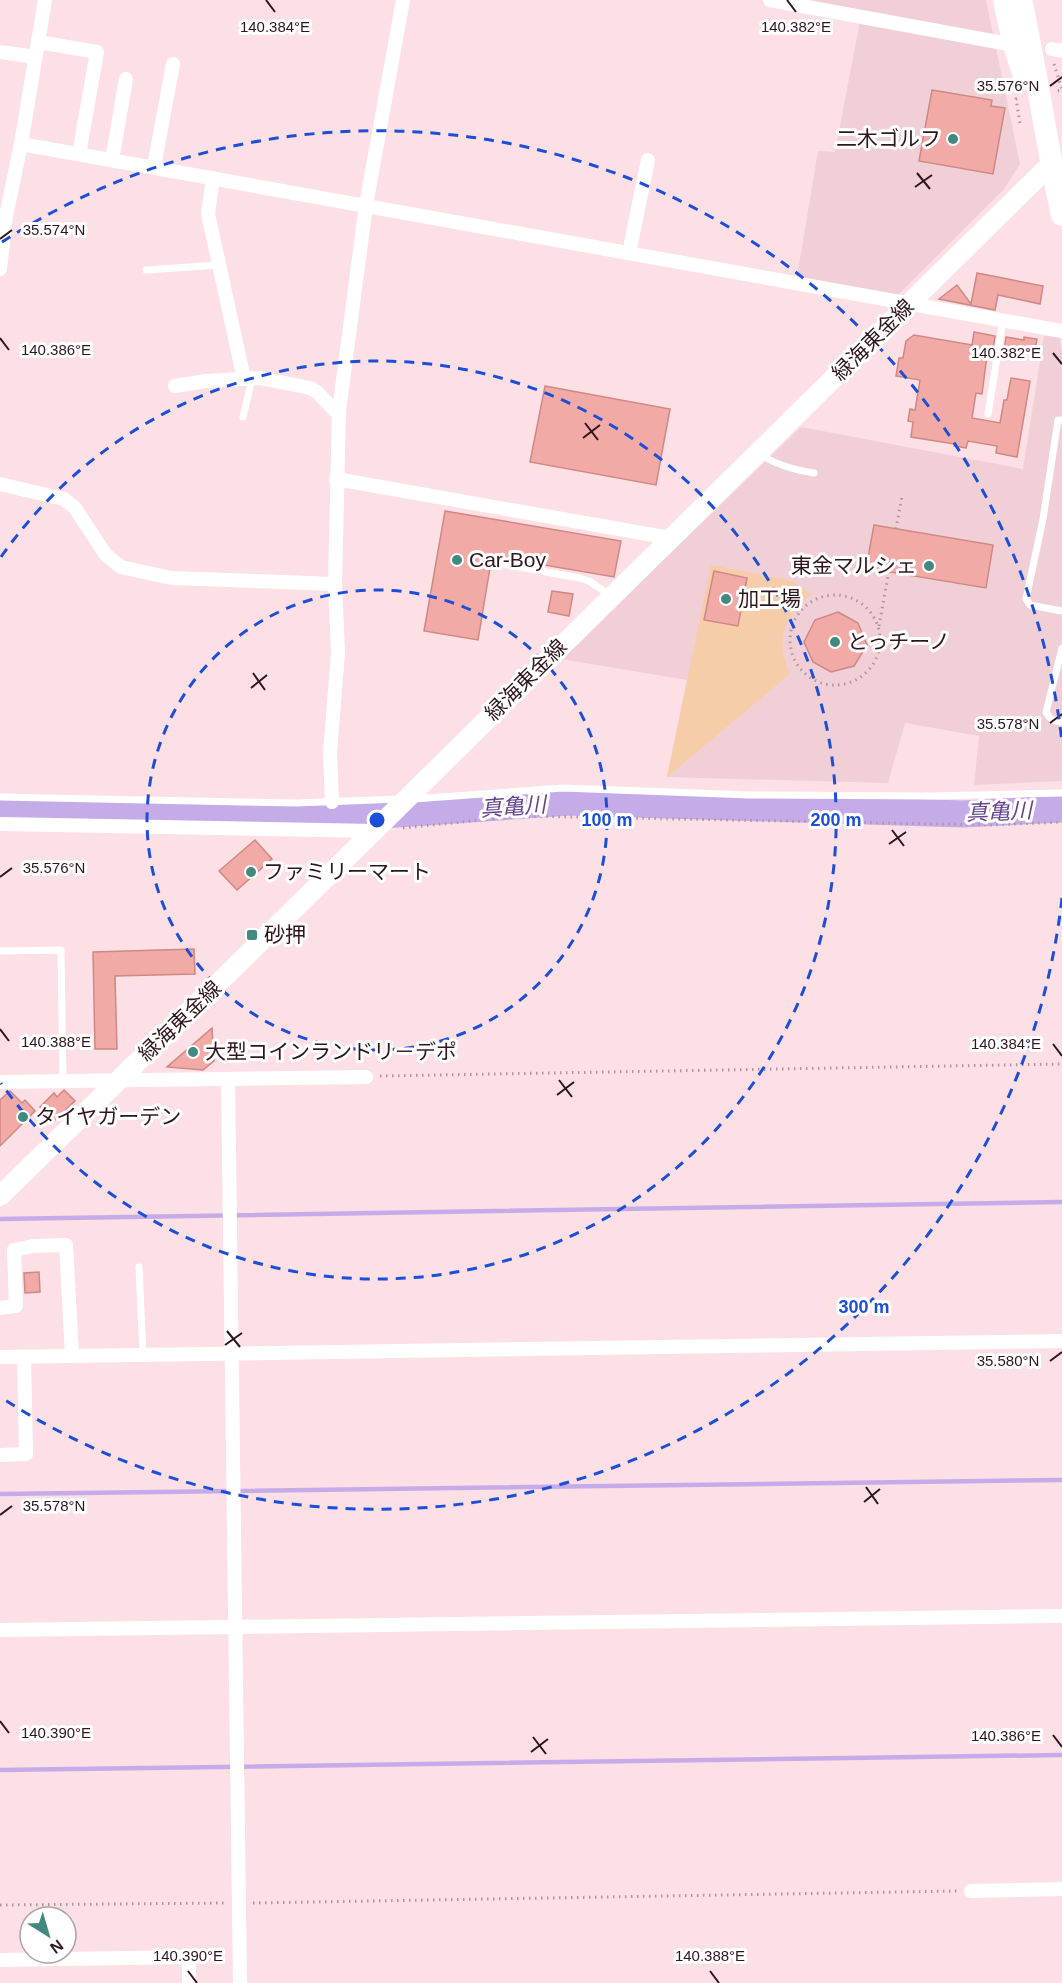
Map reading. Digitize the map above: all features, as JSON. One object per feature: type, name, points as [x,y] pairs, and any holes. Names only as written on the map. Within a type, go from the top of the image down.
[{"type":"highway","points":[[1004,0],[1014,45],[1051,164]]},
{"type":"highway","points":[[1021,0],[1032,48],[1051,164],[1062,215]]},
{"type":"main road","name":"緑海東金線","points":[[0,1196],[1051,164]]},
{"type":"street","points":[[0,269],[6,216],[21,144],[45,0]]},
{"type":"street","points":[[332,802],[330,753],[338,653],[335,584],[339,414],[366,205],[403,0]]},
{"type":"street","points":[[770,0],[1014,45]]},
{"type":"street","points":[[38,42],[98,52],[79,154]]},
{"type":"street","points":[[0,52],[35,57]]},
{"type":"street","points":[[154,167],[173,64]]},
{"type":"street","points":[[112,160],[126,79]]},
{"type":"street","points":[[21,144],[1062,331]]},
{"type":"street","points":[[629,252],[648,160]]},
{"type":"street","points":[[213,178],[208,214],[248,379]]},
{"type":"street","points":[[175,386],[206,381],[260,378],[310,388],[339,414]]},
{"type":"street","points":[[336,478],[670,538]]},
{"type":"street","points":[[0,484],[64,499],[75,508],[106,555],[121,567],[171,578],[335,584]]},
{"type":"street","points":[[0,824],[374,831]]},
{"type":"street","points":[[0,1082],[366,1077]]},
{"type":"street","points":[[228,1079],[240,1983]]},
{"type":"street","points":[[0,1308],[16,1306],[14,1250],[33,1245],[66,1245],[72,1355]]},
{"type":"street","points":[[0,1357],[1062,1341]]},
{"type":"street","points":[[0,1455],[26,1454],[24,1357]]},
{"type":"street","points":[[0,1630],[1062,1616]]},
{"type":"street","points":[[971,1891],[1062,1889]]},
{"type":"street","points":[[0,1960],[189,1957],[189,1983]]},
{"type":"lane","points":[[146,270],[219,265]]},
{"type":"lane","points":[[988,414],[1003,320]]},
{"type":"lane","points":[[243,417],[248,379]]},
{"type":"lane","points":[[1060,420],[1026,599],[1030,605],[1062,611]]},
{"type":"lane","points":[[759,453],[796,470],[813,473]]},
{"type":"lane","points":[[498,563],[579,578],[588,581],[610,596]]},
{"type":"lane","points":[[1062,648],[1047,712],[1054,721],[1062,722]]},
{"type":"lane","points":[[0,797],[175,802],[332,802],[563,788],[749,795],[933,796],[1062,793]]},
{"type":"lane","points":[[0,951],[61,950],[63,1082]]},
{"type":"lane","points":[[139,1267],[143,1355]]},
{"type":"path","points":[[1056,53],[1062,90]]},
{"type":"path","points":[[1016,99],[1020,123]]},
{"type":"path","points":[[896,529],[902,496]]},
{"type":"path","points":[[879,627],[873,614],[862,603],[847,596],[832,594],[816,598],[803,608],[794,620],[790,636],[791,650],[796,663],[817,682],[831,685],[846,684],[870,670],[878,658],[881,644],[879,627],[889,571]]},
{"type":"path","points":[[374,831],[521,816],[993,825],[1062,822]]},
{"type":"path","points":[[366,1077],[1062,1064]]},
{"type":"path","points":[[0,1905],[971,1891]]},
{"type":"shaded area","points":[[804,0],[986,0],[1020,164],[1004,189],[896,297],[797,277],[818,151],[835,152],[862,11]]},
{"type":"shaded area","points":[[1044,336],[1059,337],[1062,351],[1062,781],[974,785],[979,736],[905,723],[888,783],[667,777],[687,680],[561,659],[801,427],[1023,469]]},
{"type":"shaded area","points":[[711,565],[793,581],[811,594],[794,611],[784,630],[783,650],[790,674],[667,777]]},
{"type":"building","points":[[932,90],[992,100],[991,106],[1005,108],[993,174],[919,161]]},
{"type":"building","points":[[977,273],[1043,286],[1040,304],[998,295],[995,310],[939,299],[957,285],[971,304]]},
{"type":"building","points":[[974,332],[995,336],[993,349],[988,348],[982,394],[976,393],[972,418],[1000,423],[1011,378],[1030,381],[1017,457],[996,453],[997,446],[968,441],[966,448],[911,437],[913,422],[908,421],[910,409],[915,410],[920,380],[896,376],[899,358],[903,358],[906,341],[914,335],[972,345]]},
{"type":"building","points":[[1006,337],[1024,340],[1024,337],[1037,339],[1034,355],[1004,351]]},
{"type":"building","points":[[545,386],[670,409],[656,485],[530,462]]},
{"type":"building","points":[[445,511],[621,541],[614,577],[492,556],[478,640],[424,631]]},
{"type":"building","points":[[874,525],[993,545],[986,588],[866,568]]},
{"type":"building","name":"加工場","points":[[714,571],[747,578],[738,626],[704,620]]},
{"type":"building","points":[[552,591],[573,594],[569,616],[548,612]]},
{"type":"building","points":[[838,612],[858,623],[867,645],[854,666],[831,672],[813,662],[804,642],[815,620]]},
{"type":"building","points":[[255,840],[272,859],[237,890],[219,871]]},
{"type":"building","points":[[194,949],[195,974],[115,976],[117,1049],[95,1049],[93,952]]},
{"type":"building","points":[[212,1028],[214,1061],[203,1070],[167,1067]]},
{"type":"building","points":[[64,1090],[75,1101],[54,1121],[40,1107],[54,1093],[57,1097]]},
{"type":"building","points":[[10,1091],[22,1103],[25,1100],[35,1111],[0,1146],[0,1100]]},
{"type":"building","points":[[39,1272],[40,1292],[25,1293],[24,1273]]},
{"type":"waterway","name":"真亀川","points":[[0,810],[339,818],[570,802],[963,814],[1062,809]]},
{"type":"waterway","points":[[0,1219],[1062,1202]]},
{"type":"waterway","points":[[0,1494],[1062,1480]]},
{"type":"waterway","points":[[0,1770],[1062,1755]]},
{"type":"place","name":"二木ゴルフ","points":[[953,139]]},
{"type":"place","name":"Car-Boy","points":[[457,560]]},
{"type":"place","name":"東金マルシェ","points":[[929,566]]},
{"type":"place","name":"加工場","points":[[726,599]]},
{"type":"place","name":"とっチーノ","points":[[835,642]]},
{"type":"place","name":"ファミリーマート","points":[[251,872]]},
{"type":"place","name":"砂押","points":[[252,935]]},
{"type":"place","name":"大型コインランドリ－デポ","points":[[193,1052]]},
{"type":"place","name":"タイヤガーデン","points":[[23,1117]]}]
